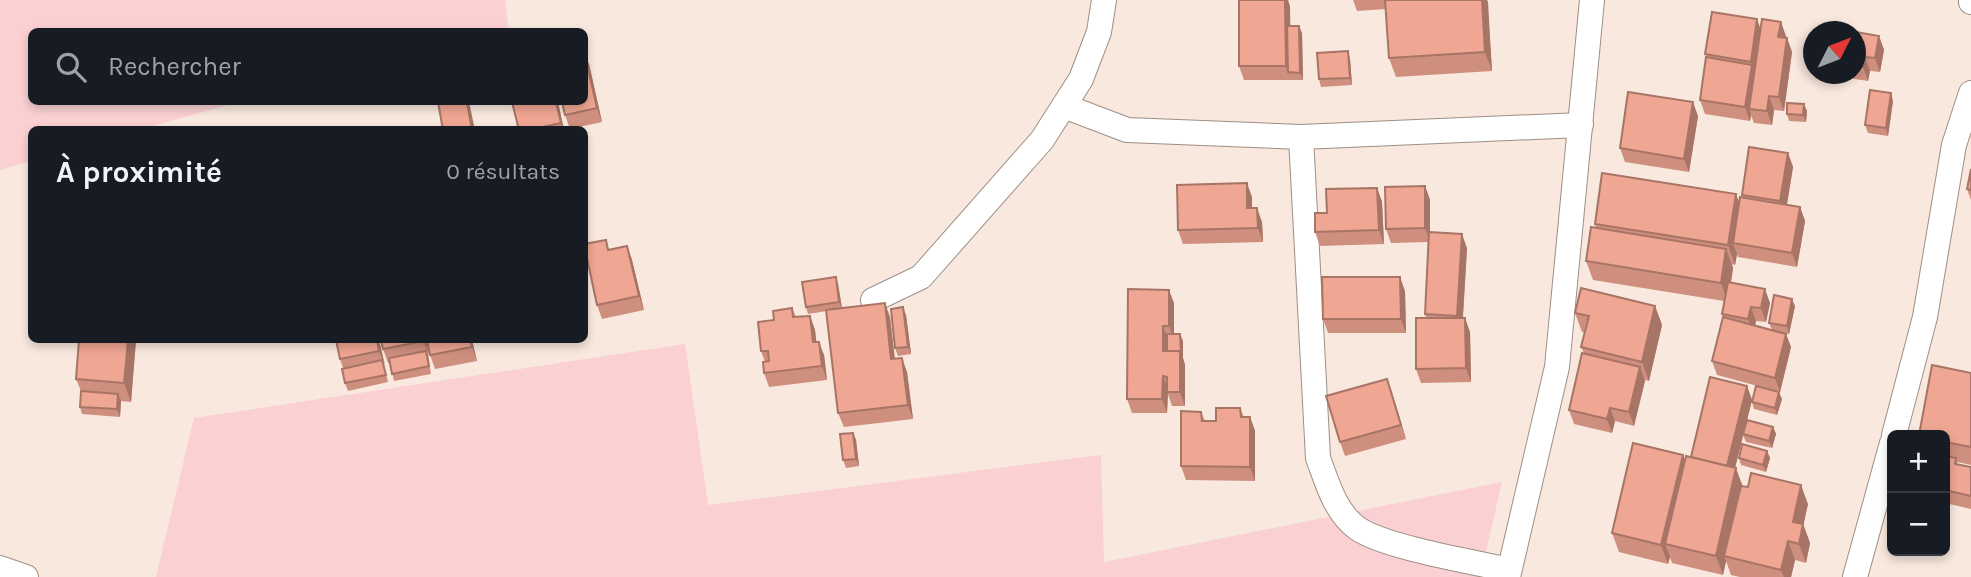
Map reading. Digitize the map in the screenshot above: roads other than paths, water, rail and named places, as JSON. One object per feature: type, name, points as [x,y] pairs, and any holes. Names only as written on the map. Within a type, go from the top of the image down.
[{"type":"street","points":[[873,300],[921,277],[1042,140],[1081,79],[1099,32],[1104,0]]},
{"type":"street","points":[[1301,137],[1318,458],[1335,501],[1357,528],[1386,541],[1508,573],[1557,367],[1592,0]]},
{"type":"street","points":[[1895,430],[1925,317],[1954,145],[1971,93]]},
{"type":"street","points":[[1064,106],[1128,130],[1301,137],[1581,125]]},
{"type":"street","points":[[1855,577],[1887,461]]},
{"type":"street","points":[[0,568],[26,577]]}]
